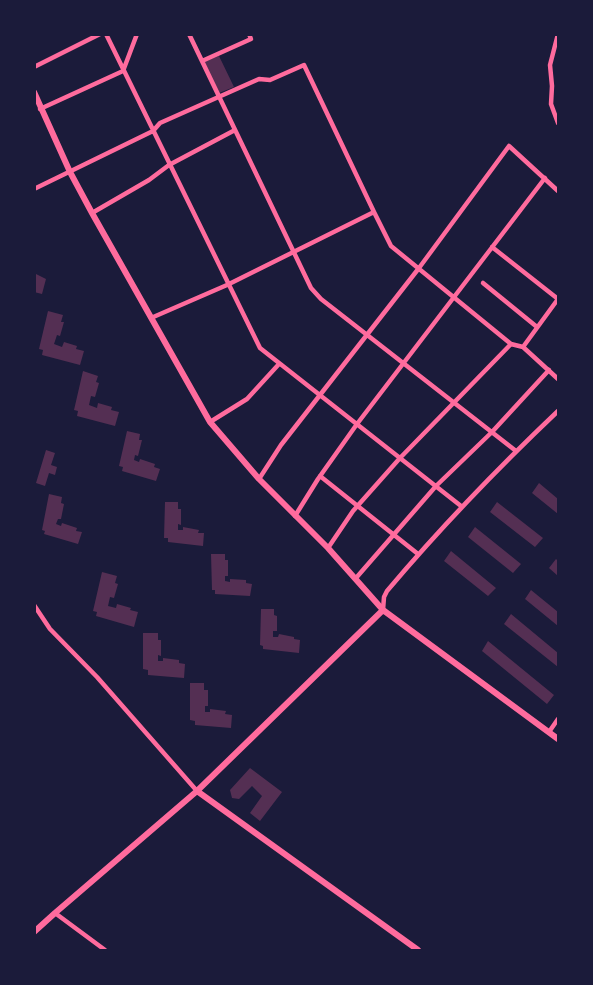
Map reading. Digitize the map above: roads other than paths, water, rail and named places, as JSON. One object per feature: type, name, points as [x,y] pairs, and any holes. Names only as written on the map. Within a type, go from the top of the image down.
[{"type":"street","points":[[34,67],[100,34]]},
{"type":"street","points":[[106,34],[260,348],[461,506]]},
{"type":"street","points":[[40,109],[123,71],[137,34]]},
{"type":"street","points":[[189,34],[311,288],[321,299],[405,362],[516,451]]},
{"type":"street","points":[[558,34],[550,65],[551,104],[558,123]]},
{"type":"street","points":[[202,61],[250,37]]},
{"type":"street","points":[[34,189],[153,131],[160,123],[259,79],[270,80],[304,65],[391,246],[511,344],[523,347],[558,379]]},
{"type":"street","points":[[34,92],[70,172],[210,422],[259,479],[328,548],[383,609],[558,739]]},
{"type":"street","points":[[92,213],[149,180],[169,165],[235,130]]},
{"type":"street","points":[[259,479],[509,146],[558,191]]},
{"type":"street","points":[[295,516],[357,424],[545,178]]},
{"type":"street","points":[[151,318],[228,285],[374,212]]},
{"type":"street","points":[[492,247],[558,299],[523,347]]},
{"type":"street","points":[[483,283],[537,327]]},
{"type":"street","points":[[328,548],[358,506],[400,458],[511,344]]},
{"type":"street","points":[[210,422],[247,399],[279,364]]},
{"type":"street","points":[[356,578],[436,486],[492,432],[549,370]]},
{"type":"street","points":[[34,932],[197,791],[383,609],[387,591],[418,554],[461,506],[558,411]]},
{"type":"street","points":[[320,476],[418,554]]},
{"type":"street","points":[[34,605],[50,629],[97,677],[197,791],[418,951]]},
{"type":"street","points":[[549,732],[558,719]]},
{"type":"street","points":[[55,913],[105,951]]}]
